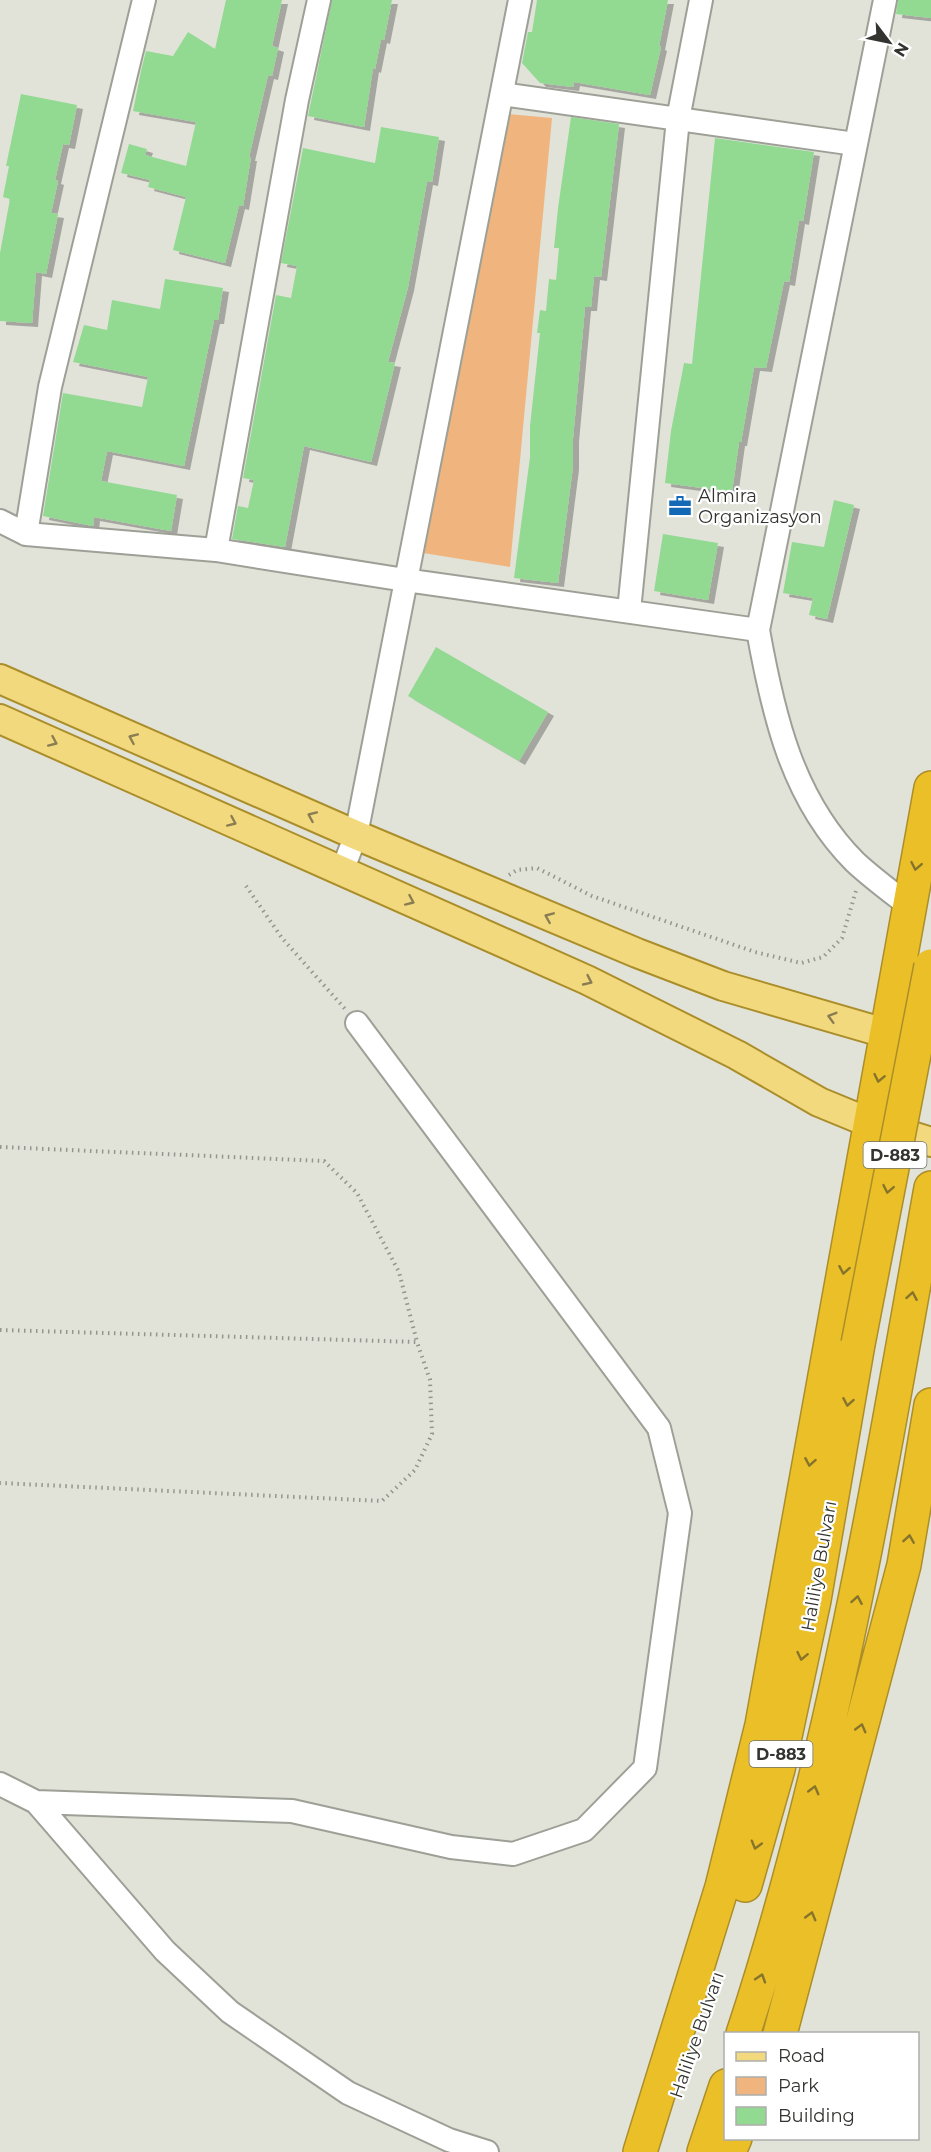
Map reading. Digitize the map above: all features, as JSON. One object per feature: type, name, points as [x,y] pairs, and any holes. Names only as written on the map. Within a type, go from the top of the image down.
[{"type":"highway","points":[[640,2152],[722,1887],[762,1725],[888,1033],[908,905],[931,788]]},
{"type":"highway","name":"Haliliye Bulvarı","points":[[657,2152],[725,1951],[778,1769],[814,1600],[858,1344],[931,966]]},
{"type":"highway","name":"D-883","points":[[744,2032],[770,1952],[817,1780],[855,1610],[931,1188]]},
{"type":"highway","points":[[781,2032],[904,1565],[931,1405]]},
{"type":"highway","points":[[704,2152],[724,2092]]},
{"type":"main road","points":[[0,679],[356,835],[637,954],[723,986],[931,1047]]},
{"type":"main road","points":[[0,719],[587,980],[737,1054],[819,1102],[870,1123],[931,1142]]},
{"type":"street","points":[[26,534],[50,387],[144,0]]},
{"type":"street","points":[[216,550],[297,100],[319,0]]},
{"type":"street","points":[[342,871],[356,835],[520,0]]},
{"type":"street","points":[[629,611],[678,119],[701,0]]},
{"type":"street","points":[[885,0],[758,630],[778,729],[796,777],[827,830],[858,865],[908,905]]},
{"type":"street","points":[[502,94],[855,144]]},
{"type":"street","points":[[0,521],[26,534],[216,550],[405,580],[758,630]]},
{"type":"street","points":[[36,1802],[292,1811],[451,1847],[513,1854],[584,1830],[645,1768],[680,1513],[659,1428],[357,1023]]},
{"type":"street","points":[[0,1784],[36,1802],[165,1951],[230,2012],[348,2094],[449,2140],[487,2152]]},
{"type":"path","points":[[486,890],[517,870],[537,868],[592,896],[755,952],[801,963],[823,957],[842,938],[856,894],[858,865]]},
{"type":"path","points":[[246,886],[282,938],[357,1023]]},
{"type":"path","points":[[0,1147],[324,1161],[357,1193],[399,1272],[417,1342],[430,1380],[432,1434],[415,1470],[382,1501],[0,1483]]},
{"type":"path","points":[[0,1330],[417,1342]]},
{"type":"green space","points":[[508,114],[552,118],[510,567],[417,552]]},
{"type":"building","points":[[226,0],[282,0],[272,46],[278,48],[272,76],[268,75],[249,157],[251,157],[243,206],[239,205],[225,263],[173,250],[186,197],[148,187],[150,180],[121,173],[129,144],[147,149],[145,155],[186,166],[196,122],[133,111],[141,71],[146,51],[173,56],[188,32],[215,49]]},
{"type":"building","points":[[332,0],[392,0],[384,40],[381,39],[375,69],[373,68],[364,127],[308,116]]},
{"type":"building","points":[[537,0],[668,0],[659,46],[661,47],[650,95],[574,82],[573,87],[540,83],[522,63],[528,32],[532,32]]},
{"type":"building","points":[[898,0],[931,0],[931,18],[896,14]]},
{"type":"building","points":[[21,94],[77,105],[69,145],[63,144],[55,180],[58,181],[51,213],[58,214],[46,274],[36,272],[32,323],[0,321],[0,253],[10,199],[3,197],[9,166],[6,166]]},
{"type":"building","points":[[571,117],[619,124],[601,277],[594,276],[591,307],[585,307],[573,438],[573,466],[558,583],[514,578],[530,457],[530,426],[540,333],[537,333],[540,310],[546,311],[549,279],[556,280],[559,248],[554,248]]},
{"type":"building","points":[[381,127],[439,137],[432,182],[427,181],[408,287],[388,362],[395,363],[371,462],[304,446],[285,547],[232,539],[238,506],[248,508],[254,480],[243,478],[276,295],[291,298],[297,266],[281,263],[303,148],[375,163]]},
{"type":"building","points":[[715,138],[814,152],[803,221],[799,220],[789,282],[784,281],[766,368],[754,367],[732,492],[665,483],[671,431],[684,363],[692,364]]},
{"type":"building","points":[[165,279],[223,288],[218,320],[214,320],[184,466],[107,451],[101,481],[177,495],[171,531],[94,517],[93,526],[43,516],[63,393],[142,407],[148,377],[73,362],[84,325],[107,330],[112,300],[160,309]]},
{"type":"building","points":[[834,500],[854,505],[827,619],[809,615],[813,598],[783,593],[792,542],[824,547]]},
{"type":"building","points":[[663,534],[718,543],[708,600],[654,591]]},
{"type":"building","points":[[436,647],[548,712],[519,761],[408,696]]},
{"type":"place","name":"Almira Organizasyon","points":[[680,506]]}]
